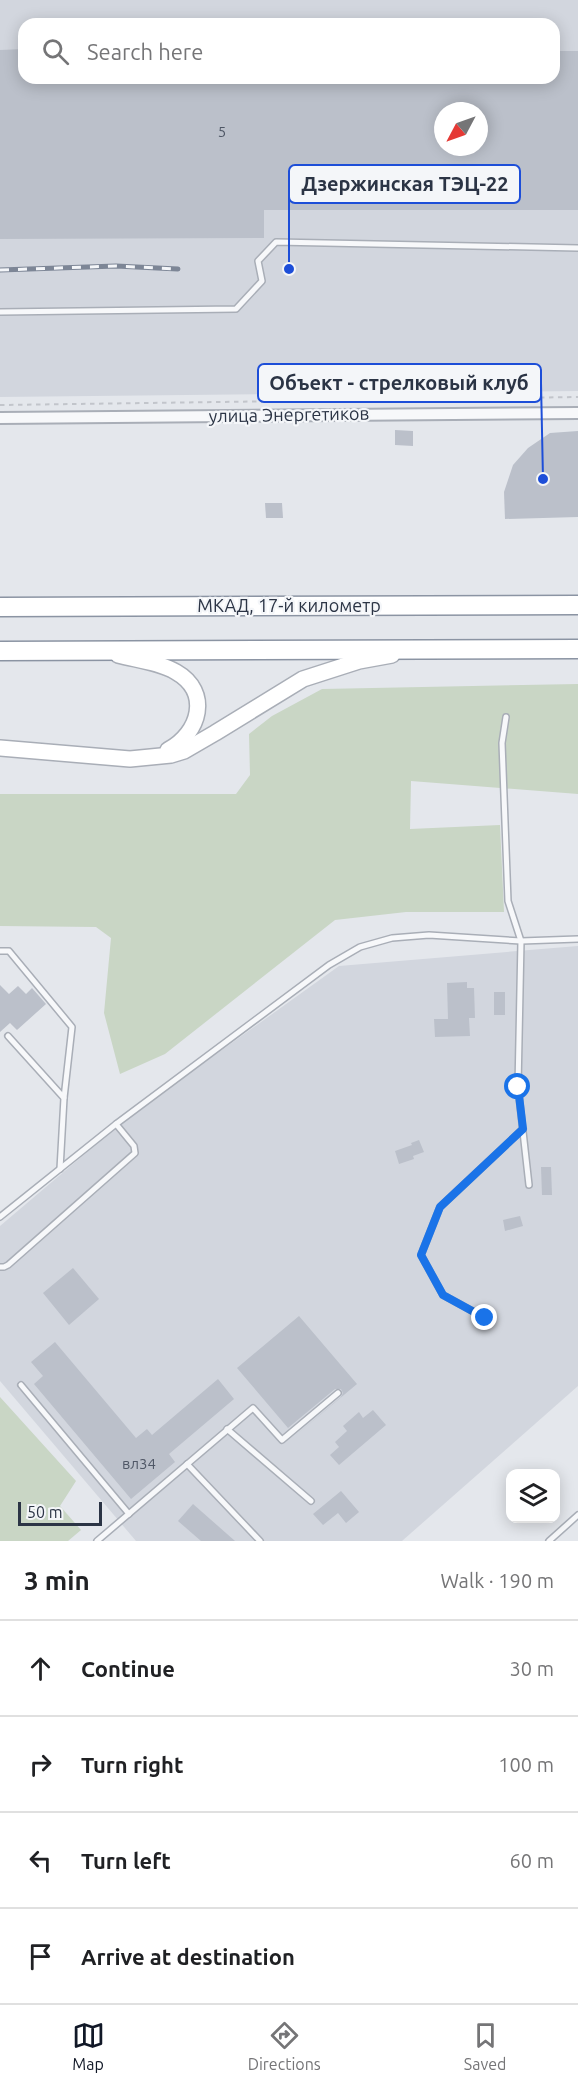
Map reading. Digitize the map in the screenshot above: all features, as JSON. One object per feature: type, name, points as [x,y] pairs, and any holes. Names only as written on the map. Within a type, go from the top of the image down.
[{"type":"highway","name":"МКАД, 17-й километр","points":[[0,607],[578,605]]},
{"type":"highway","points":[[0,651],[578,649]]},
{"type":"main road","points":[[0,748],[130,759],[184,751],[303,679],[359,662],[425,649]]},
{"type":"main road","points":[[100,650],[168,668],[187,680],[194,691],[197,718],[192,729],[184,739],[154,756]]},
{"type":"street","name":"улица Энергетиков","points":[[0,418],[578,413]]},
{"type":"lane","points":[[0,312],[236,309],[262,281],[258,261],[276,242],[578,248]]},
{"type":"lane","points":[[506,717],[502,742],[508,901],[521,940],[518,1087],[529,1185]]},
{"type":"lane","points":[[0,1217],[116,1124],[329,965],[360,947],[392,938],[429,936],[521,940],[578,939]]},
{"type":"lane","points":[[0,951],[9,951],[72,1027],[64,1098],[60,1168]]},
{"type":"lane","points":[[8,1036],[64,1098]]},
{"type":"lane","points":[[0,1267],[8,1265],[135,1153],[134,1146],[116,1124]]},
{"type":"lane","points":[[485,1318],[443,1295],[421,1255],[440,1207],[523,1129]]},
{"type":"lane","points":[[21,1385],[129,1514]]},
{"type":"lane","points":[[97,1541],[253,1408],[282,1440],[338,1393]]},
{"type":"lane","points":[[227,1429],[311,1501]]},
{"type":"lane","points":[[187,1464],[260,1541]]},
{"type":"lane","points":[[549,1541],[578,1515]]},
{"type":"path","points":[[0,405],[578,397]]},
{"type":"shaded area","points":[[0,0],[578,0],[578,391],[0,397]]},
{"type":"shaded area","points":[[578,946],[578,1386],[402,1541],[136,1541],[0,1381],[0,1226],[126,1119],[339,966]]},
{"type":"green space","points":[[578,684],[578,794],[411,781],[410,829],[500,825],[504,912],[406,912],[335,920],[165,1054],[120,1074],[104,1013],[111,938],[96,927],[0,926],[0,794],[236,794],[250,775],[249,734],[272,716],[322,689]]},
{"type":"green space","points":[[0,1397],[76,1481],[60,1506],[81,1530],[68,1541],[0,1541]]},
{"type":"building","points":[[18,49],[18,84],[560,84],[560,51],[578,51],[578,210],[264,210],[264,238],[0,239],[0,50]]},
{"type":"building","points":[[395,430],[413,431],[413,446],[395,445]]},
{"type":"building","points":[[578,431],[578,517],[505,519],[504,492],[513,465],[528,448],[550,433]]},
{"type":"building","points":[[265,503],[282,503],[283,518],[266,518]]},
{"type":"building","points":[[467,982],[467,988],[474,988],[475,1018],[469,1018],[470,1036],[435,1037],[434,1019],[448,1019],[447,983]]},
{"type":"building","points":[[0,985],[9,994],[18,986],[26,994],[32,988],[46,1004],[17,1030],[10,1023],[0,1032]]},
{"type":"building","points":[[494,992],[505,992],[505,1015],[494,1015]]},
{"type":"building","points":[[419,1140],[424,1152],[413,1156],[414,1159],[399,1164],[395,1151]]},
{"type":"building","points":[[541,1167],[551,1167],[552,1195],[542,1195]]},
{"type":"building","points":[[520,1216],[523,1226],[505,1231],[503,1220]]},
{"type":"building","points":[[73,1268],[99,1299],[69,1325],[43,1293]]},
{"type":"building","points":[[299,1316],[357,1384],[295,1436],[341,1397],[343,1393],[341,1389],[335,1389],[288,1428],[237,1368]]},
{"type":"building","points":[[55,1342],[136,1438],[147,1429],[152,1435],[218,1379],[234,1399],[169,1454],[175,1462],[131,1499],[34,1384],[43,1376],[31,1362]]},
{"type":"building","points":[[373,1410],[386,1425],[339,1465],[330,1455],[339,1447],[335,1442],[347,1431],[343,1426],[359,1412],[363,1418]]},
{"type":"building","points":[[341,1491],[359,1512],[346,1523],[338,1513],[323,1525],[313,1514]]},
{"type":"building","points":[[193,1504],[235,1541],[201,1541],[178,1521]]},
{"type":"railway","points":[[0,270],[116,266],[178,269]]},
{"type":"place","name":"Дзержинская ТЭЦ-22","points":[[289,269]]},
{"type":"place","name":"Объект - стрелковый клуб","points":[[543,479]]},
{"type":"route","points":[[485,1318],[443,1295],[421,1255],[440,1207],[523,1129],[518,1087]]}]
